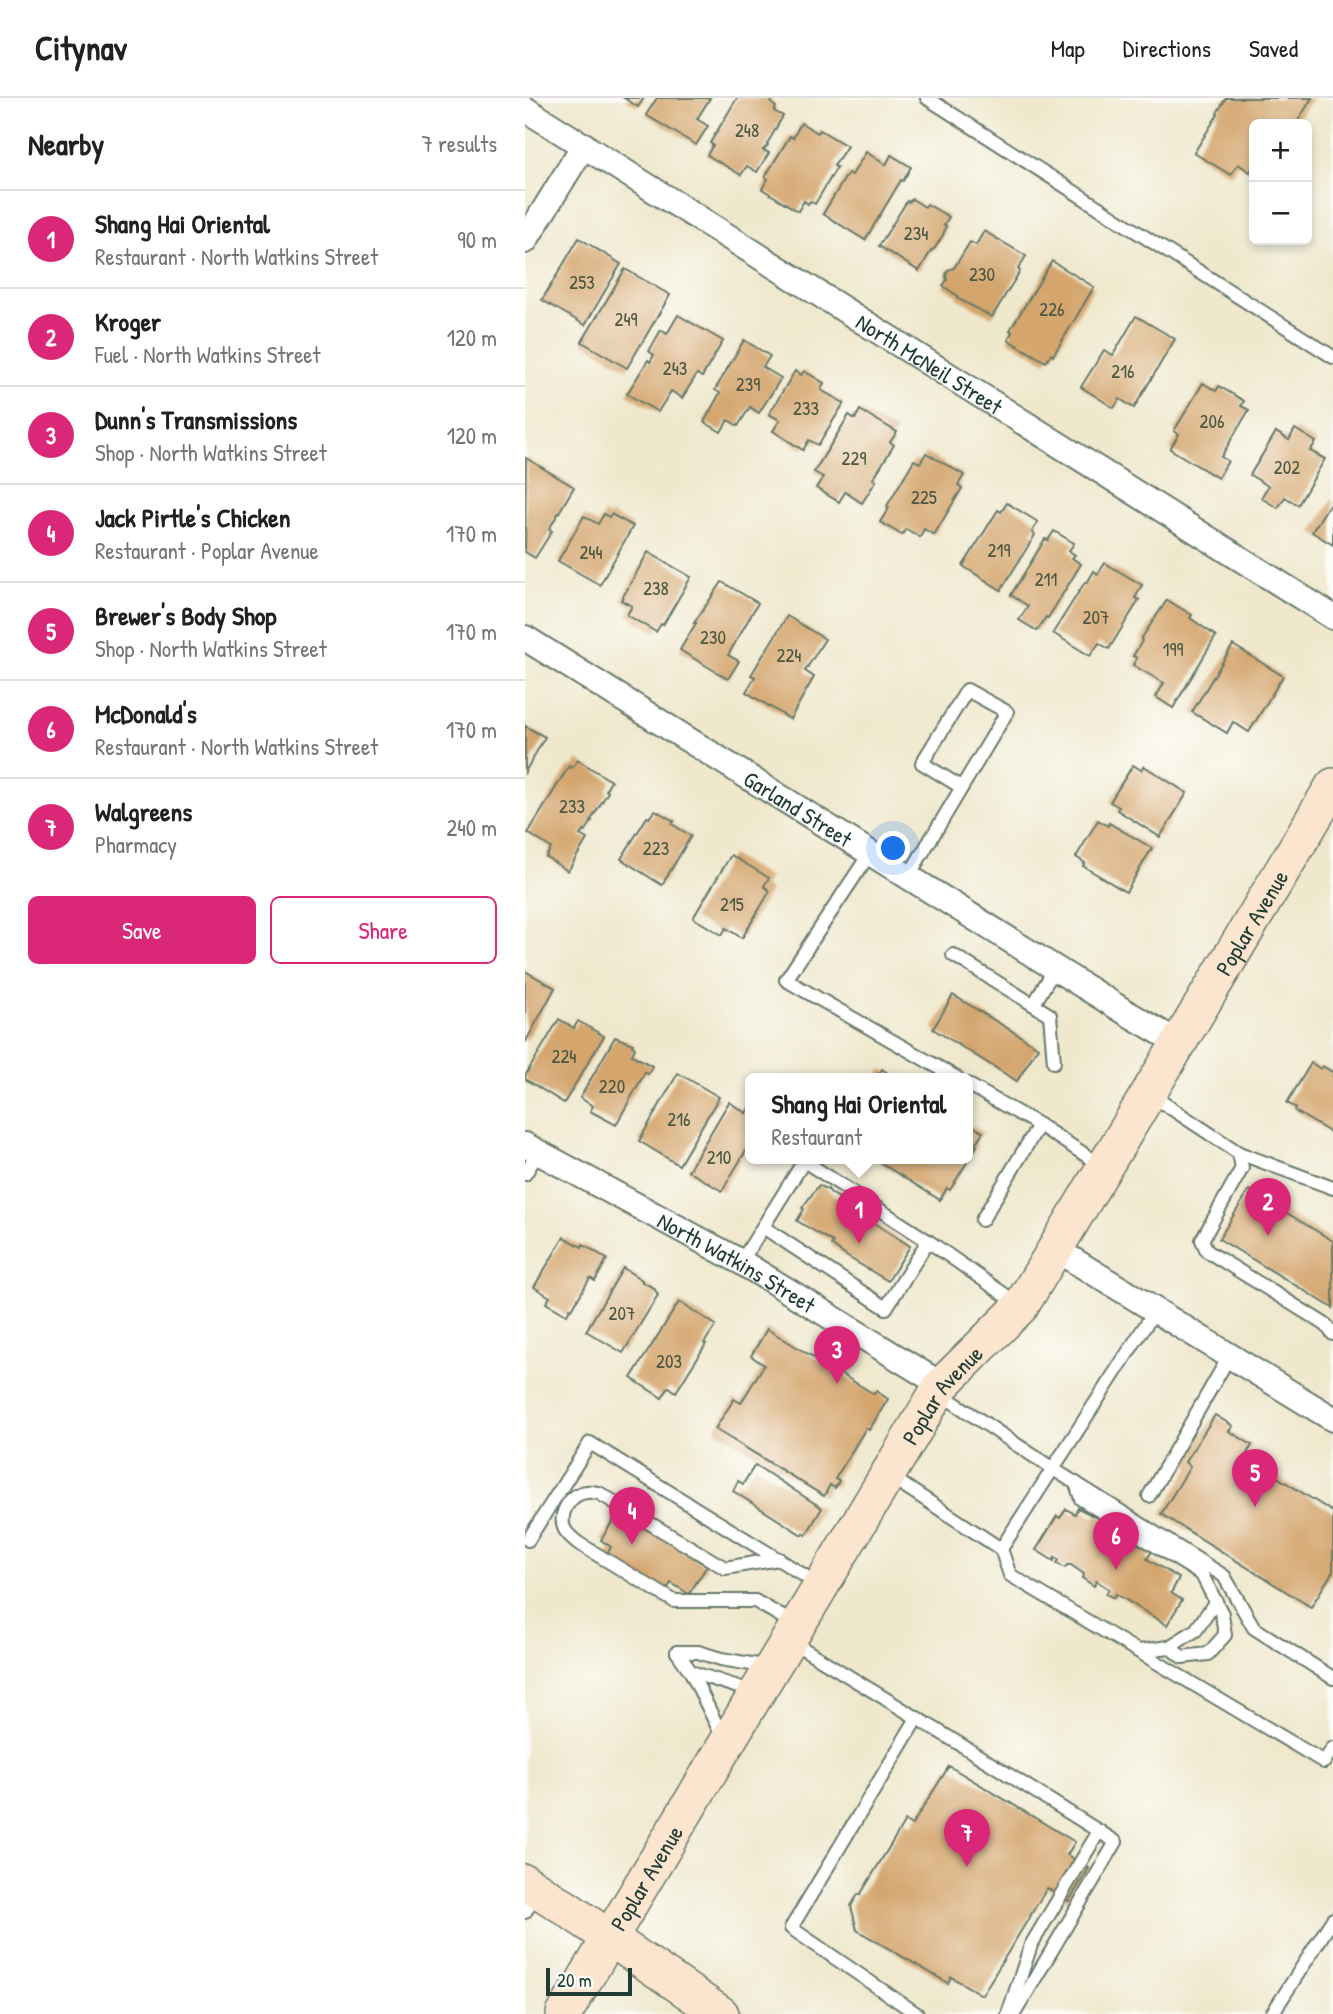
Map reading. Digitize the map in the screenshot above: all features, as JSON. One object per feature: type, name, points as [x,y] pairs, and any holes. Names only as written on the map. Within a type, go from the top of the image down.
[{"type":"main road","name":"Poplar Avenue","points":[[564,2014],[940,1388],[1021,1306],[1333,786]]},
{"type":"main road","points":[[529,1895],[608,1938],[721,2014]]},
{"type":"street","name":"North McNeil Street","points":[[525,109],[1333,617]]},
{"type":"street","points":[[525,241],[584,145]]},
{"type":"street","name":"Garland Street","points":[[525,638],[1179,1043]]},
{"type":"street","name":"North Watkins Street","points":[[532,1149],[741,1262],[940,1388]]},
{"type":"street","points":[[1055,1249],[1332,1415]]},
{"type":"lane","points":[[927,98],[1333,357]]},
{"type":"lane","points":[[908,877],[1007,712],[967,690],[922,763],[961,788]]},
{"type":"lane","points":[[870,853],[786,980],[948,1073]]},
{"type":"lane","points":[[954,955],[1050,1015],[1054,1062]]},
{"type":"lane","points":[[1034,1003],[1055,968]]},
{"type":"lane","points":[[973,1087],[1105,1167]]},
{"type":"lane","points":[[1148,1093],[1239,1153],[1333,1188]]},
{"type":"lane","points":[[982,1220],[1039,1125]]},
{"type":"lane","points":[[525,1174],[532,1149]]},
{"type":"lane","points":[[1239,1153],[1242,1168],[1202,1240],[1207,1251],[1326,1325],[1333,1334]]},
{"type":"lane","points":[[741,1262],[802,1164]]},
{"type":"lane","points":[[809,1164],[928,1241],[1021,1306]]},
{"type":"lane","points":[[764,1227],[886,1308],[928,1241]]},
{"type":"lane","points":[[1001,1549],[1156,1310]]},
{"type":"lane","points":[[1149,1496],[1230,1355]]},
{"type":"lane","points":[[940,1388],[1053,1469],[1224,1576],[1254,1628],[1333,1678]]},
{"type":"lane","points":[[527,1540],[590,1443],[821,1586]]},
{"type":"lane","points":[[888,1475],[1001,1549],[1010,1575],[1324,1762],[1333,1748]]},
{"type":"lane","points":[[1076,1483],[1081,1499],[1202,1575],[1222,1614],[1225,1635],[1207,1654],[1182,1657],[1169,1647]]},
{"type":"lane","points":[[779,1559],[725,1569],[599,1493],[586,1491],[574,1496],[563,1513],[562,1523],[567,1533],[578,1543],[674,1601],[755,1601],[779,1657]]},
{"type":"lane","points":[[1139,1651],[1169,1647],[1196,1630],[1216,1601]]},
{"type":"lane","points":[[726,1744],[691,1672],[677,1652],[698,1652],[721,1659],[779,1657],[917,1718],[1117,1842],[1014,2014]]},
{"type":"lane","points":[[691,1672],[779,1657]]},
{"type":"lane","points":[[917,1718],[792,1928],[917,2014]]},
{"type":"lane","points":[[1008,2014],[1031,1945],[1099,1831]]},
{"type":"lane","points":[[1272,2014],[1333,1919]]},
{"type":"building","points":[[624,98],[644,98],[638,107]]},
{"type":"building","points":[[657,98],[710,98],[697,119],[708,126],[696,145],[646,115]]},
{"type":"building","points":[[737,98],[770,98],[776,107],[774,111],[783,116],[763,150],[769,153],[757,172],[747,166],[741,175],[707,155],[713,145],[710,143]]},
{"type":"building","points":[[1226,98],[1312,98],[1299,119],[1249,119],[1249,171],[1238,164],[1231,175],[1194,153]]},
{"type":"building","points":[[801,123],[818,133],[820,130],[847,146],[815,204],[804,201],[798,211],[762,189],[768,179],[765,177]]},
{"type":"building","points":[[866,152],[886,165],[891,155],[911,167],[865,240],[823,214],[848,173],[852,175]]},
{"type":"building","points":[[912,199],[949,217],[944,225],[943,235],[919,271],[879,246],[907,201]]},
{"type":"building","points":[[984,231],[1026,256],[992,317],[957,298],[958,296],[943,286],[948,270],[954,268],[970,242],[976,245]]},
{"type":"building","points":[[579,238],[621,264],[585,325],[542,300]]},
{"type":"building","points":[[1052,261],[1094,287],[1053,356],[1051,354],[1046,362],[1008,340],[1012,332],[1010,330]]},
{"type":"building","points":[[625,269],[670,295],[627,368],[582,342]]},
{"type":"building","points":[[678,315],[723,341],[702,377],[697,374],[682,398],[671,391],[658,412],[627,394],[654,355],[649,351],[661,330],[667,334]]},
{"type":"building","points":[[1136,316],[1175,339],[1134,408],[1120,399],[1114,408],[1081,387],[1104,350],[1113,355]]},
{"type":"building","points":[[744,340],[770,356],[763,367],[781,378],[759,413],[750,407],[738,426],[728,420],[721,432],[704,422],[720,393],[715,390]]},
{"type":"building","points":[[795,371],[801,375],[804,371],[824,383],[821,390],[844,403],[818,445],[809,440],[803,450],[773,431],[780,420],[769,414]]},
{"type":"building","points":[[1203,383],[1216,391],[1219,386],[1244,401],[1241,406],[1249,410],[1221,457],[1228,461],[1218,478],[1170,449],[1179,434],[1174,431]]},
{"type":"building","points":[[860,410],[897,432],[890,442],[894,445],[862,503],[845,492],[839,502],[816,488],[823,477],[814,472],[849,415],[855,419]]},
{"type":"building","points":[[1295,429],[1316,442],[1310,451],[1325,459],[1298,505],[1285,497],[1278,508],[1261,498],[1268,486],[1250,475],[1276,432],[1289,440]]},
{"type":"building","points":[[926,453],[964,475],[958,485],[962,488],[934,535],[924,529],[920,537],[906,529],[902,535],[880,522],[914,460],[920,463]]},
{"type":"building","points":[[526,458],[574,487],[535,558],[525,552]]},
{"type":"building","points":[[1333,498],[1333,545],[1312,532]]},
{"type":"building","points":[[1007,503],[1038,522],[1032,532],[1035,535],[1001,590],[963,566],[998,510],[1001,512]]},
{"type":"building","points":[[604,514],[609,517],[611,514],[633,526],[600,585],[558,561],[584,516],[598,524]]},
{"type":"building","points":[[1054,531],[1074,543],[1069,551],[1075,555],[1072,558],[1081,564],[1037,631],[1019,620],[1028,606],[1011,595],[1045,539],[1048,540]]},
{"type":"building","points":[[648,552],[691,577],[663,625],[661,624],[656,632],[627,615],[632,606],[621,600]]},
{"type":"building","points":[[1105,563],[1142,585],[1135,598],[1139,600],[1109,649],[1099,643],[1090,656],[1053,633],[1085,582],[1087,583],[1094,571],[1098,574]]},
{"type":"building","points":[[722,582],[758,603],[728,655],[739,661],[728,679],[680,650],[694,623]]},
{"type":"building","points":[[1167,600],[1192,615],[1190,618],[1216,636],[1173,708],[1156,697],[1164,683],[1133,665],[1137,658],[1133,656],[1141,639]]},
{"type":"building","points":[[787,616],[825,639],[805,671],[814,677],[790,719],[746,692],[755,677],[751,675]]},
{"type":"building","points":[[1233,645],[1283,676],[1249,732],[1233,722],[1227,733],[1192,712]]},
{"type":"building","points":[[525,726],[545,737],[525,772]]},
{"type":"building","points":[[578,760],[611,781],[592,821],[580,835],[587,839],[568,871],[546,857],[551,848],[528,833],[569,766],[572,768]]},
{"type":"building","points":[[1133,765],[1141,770],[1144,766],[1187,793],[1160,837],[1117,810],[1119,807],[1110,802]]},
{"type":"building","points":[[655,810],[674,821],[672,824],[691,836],[662,885],[621,859],[647,817]]},
{"type":"building","points":[[1098,820],[1108,826],[1109,823],[1152,848],[1126,892],[1083,866],[1085,863],[1076,857]]},
{"type":"building","points":[[731,855],[769,878],[764,886],[770,891],[742,938],[726,928],[722,935],[693,918]]},
{"type":"building","points":[[525,971],[555,988],[525,1043]]},
{"type":"building","points":[[953,995],[1038,1047],[1017,1081],[933,1029]]},
{"type":"building","points":[[559,1019],[574,1028],[578,1021],[604,1036],[564,1103],[525,1079]]},
{"type":"building","points":[[615,1037],[633,1044],[635,1048],[632,1055],[652,1066],[648,1074],[645,1072],[616,1125],[590,1111],[593,1106],[580,1098]]},
{"type":"building","points":[[1311,1063],[1333,1072],[1333,1134],[1295,1111],[1296,1108],[1287,1103]]},
{"type":"building","points":[[678,1073],[719,1097],[679,1165],[639,1141]]},
{"type":"building","points":[[729,1102],[745,1112],[745,1152],[722,1191],[688,1171]]},
{"type":"building","points":[[973,1126],[983,1132],[975,1144],[977,1146],[973,1153]]},
{"type":"building","points":[[883,1164],[966,1164],[950,1190],[947,1188],[940,1200]]},
{"type":"building","points":[[819,1185],[910,1246],[888,1281],[846,1256],[831,1245],[833,1242],[797,1221],[804,1209],[802,1208]]},
{"type":"building","points":[[1249,1190],[1333,1241],[1333,1308],[1219,1239]]},
{"type":"building","points":[[564,1237],[582,1247],[583,1244],[607,1259],[595,1281],[590,1278],[567,1315],[546,1303],[550,1297],[534,1287]]},
{"type":"building","points":[[623,1268],[654,1288],[658,1295],[623,1353],[586,1331]]},
{"type":"building","points":[[679,1302],[716,1325],[676,1392],[669,1387],[662,1398],[631,1378]]},
{"type":"building","points":[[767,1329],[874,1394],[876,1391],[888,1399],[869,1430],[866,1428],[835,1479],[839,1481],[835,1488],[830,1485],[824,1496],[715,1429],[734,1399],[741,1403],[764,1365],[751,1356]]},
{"type":"building","points":[[1215,1415],[1233,1426],[1229,1431],[1252,1445],[1245,1457],[1333,1512],[1333,1571],[1311,1607],[1161,1514],[1190,1467],[1185,1462]]},
{"type":"building","points":[[755,1465],[822,1508],[806,1535],[733,1491],[738,1481],[743,1484]]},
{"type":"building","points":[[1078,1508],[1095,1517],[1097,1513],[1108,1520],[1105,1524],[1144,1547],[1146,1543],[1154,1548],[1147,1559],[1179,1578],[1171,1593],[1182,1600],[1167,1625],[1116,1594],[1114,1598],[1106,1594],[1109,1589],[1096,1581],[1094,1586],[1082,1578],[1084,1574],[1071,1565],[1065,1568],[1057,1563],[1059,1560],[1055,1557],[1054,1561],[1036,1550],[1057,1516],[1060,1518],[1066,1509],[1075,1514]]},
{"type":"building","points":[[619,1511],[707,1566],[689,1594],[671,1583],[665,1593],[605,1557],[611,1547],[601,1540]]},
{"type":"building","points":[[949,1766],[1075,1842],[1067,1855],[1089,1868],[1069,1901],[1047,1888],[982,1995],[951,1977],[948,1983],[857,1930],[851,1906],[905,1821],[912,1825]]},
{"type":"place","name":"Kroger","points":[[1268,1236]]},
{"type":"place","name":"Shang Hai Oriental","points":[[859,1244]]},
{"type":"place","name":"Dunn's Transmissions","points":[[837,1384]]},
{"type":"place","name":"Brewer's Body Shop","points":[[1255,1507]]},
{"type":"place","name":"Jack Pirtle's Chicken","points":[[632,1545]]},
{"type":"place","name":"McDonald's","points":[[1116,1570]]},
{"type":"place","name":"Walgreens","points":[[967,1867]]}]
